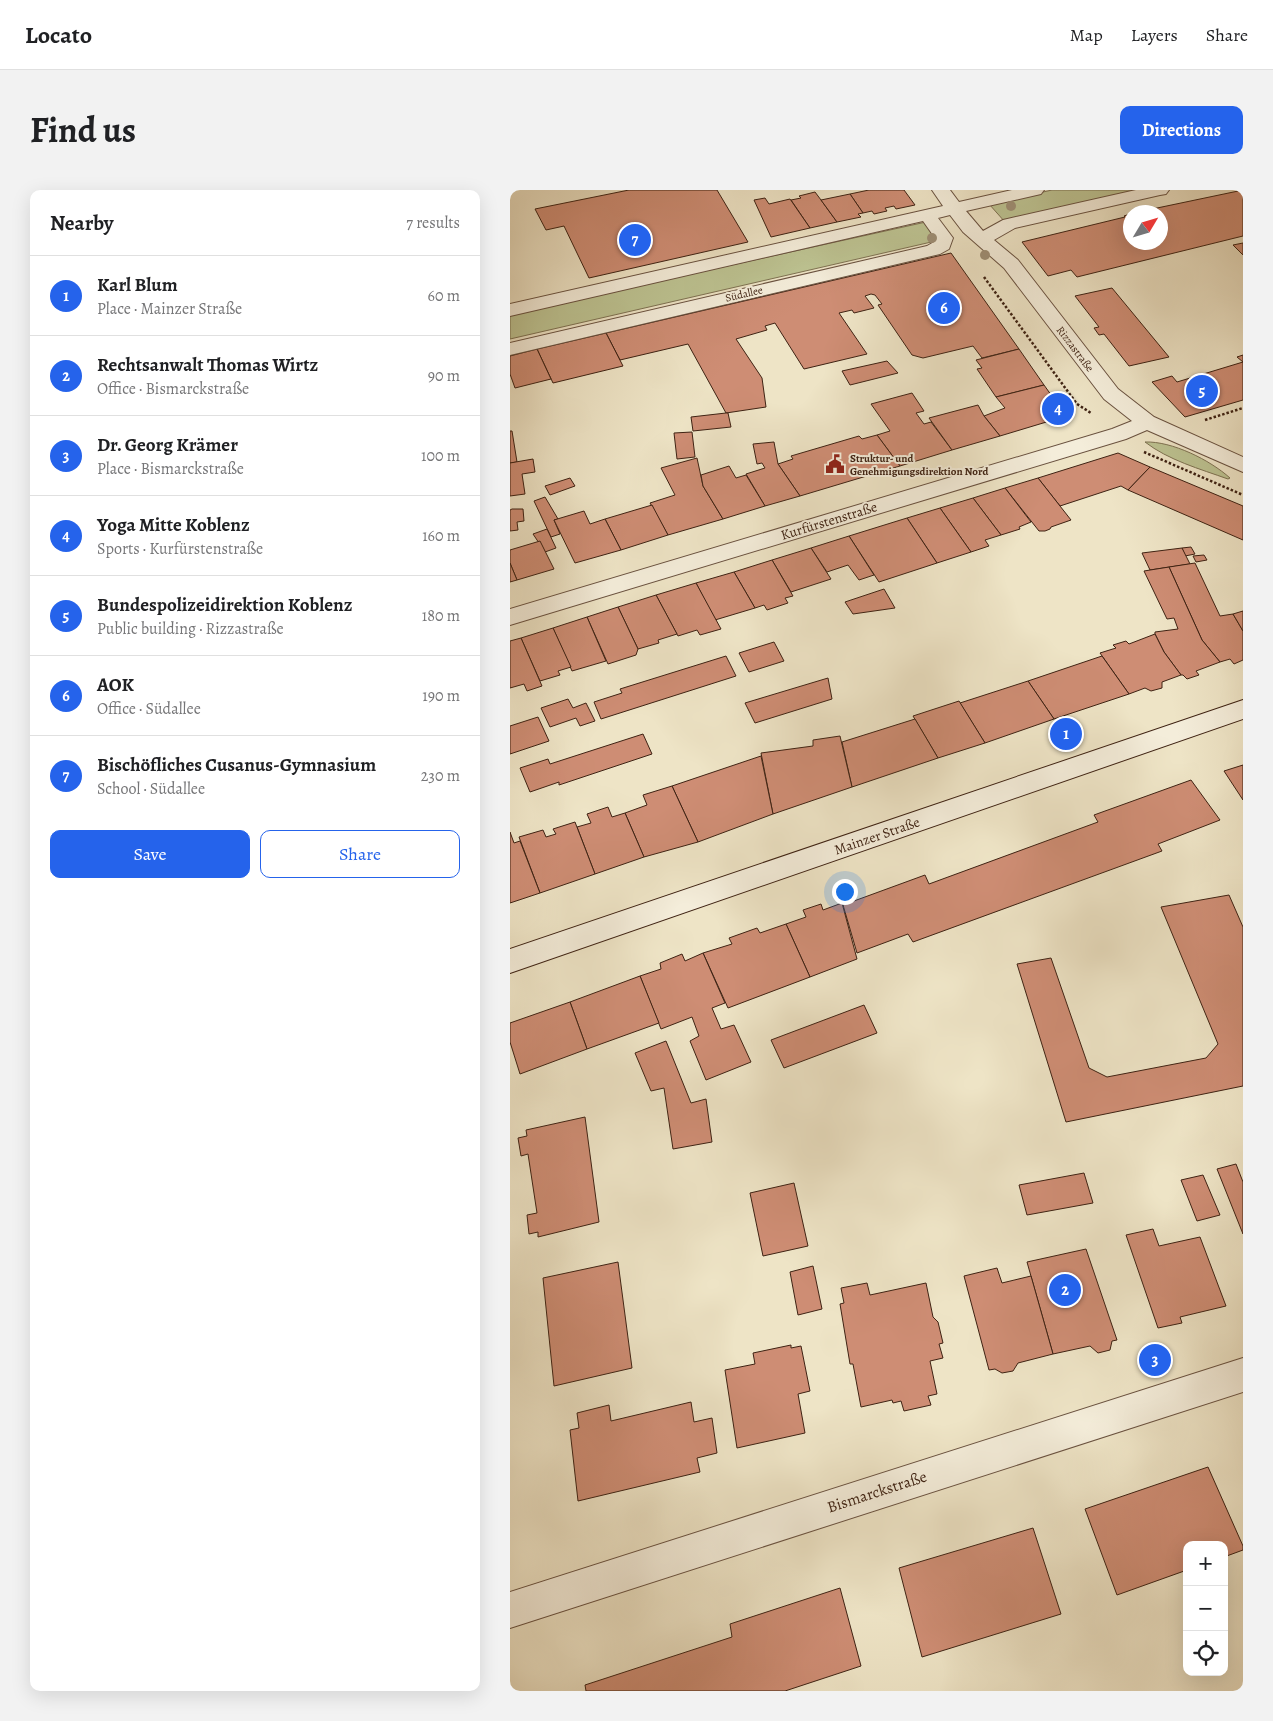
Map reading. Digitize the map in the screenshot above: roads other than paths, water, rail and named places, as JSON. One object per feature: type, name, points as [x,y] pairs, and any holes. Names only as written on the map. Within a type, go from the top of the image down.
[{"type":"street","name":"Rizzastraße","points":[[941,190],[970,228],[1011,264],[1106,388],[1123,404],[1147,422],[1236,462]]},
{"type":"street","points":[[510,310],[928,216],[954,208],[1035,190]]},
{"type":"street","points":[[981,239],[1009,224],[1160,190]]},
{"type":"street","name":"Südallee","points":[[510,349],[933,250],[942,245],[944,238],[928,216]]},
{"type":"street","name":"Kurfürstenstraße","points":[[510,617],[1119,434],[1147,422]]},
{"type":"street","points":[[1236,462],[1243,442]]},
{"type":"street","name":"Mainzer Straße","points":[[510,961],[962,808],[1243,709]]},
{"type":"street","name":"Bismarckstraße","points":[[510,1610],[1243,1374]]},
{"type":"place","name":"Bischöfliches Cusanus-Gymnasium","points":[[635,240]]},
{"type":"place","name":"AOK","points":[[944,308]]},
{"type":"place","name":"Bundespolizeidirektion Koblenz","points":[[1202,391]]},
{"type":"place","name":"Yoga Mitte Koblenz","points":[[1058,409]]},
{"type":"place","name":"Struktur- und Genehmigungsdirektion Nord","points":[[835,464]]},
{"type":"place","name":"Karl Blum","points":[[1066,734]]},
{"type":"place","name":"Rechtsanwalt Thomas Wirtz","points":[[1065,1290]]},
{"type":"place","name":"Dr. Georg Krämer","points":[[1155,1360]]}]
